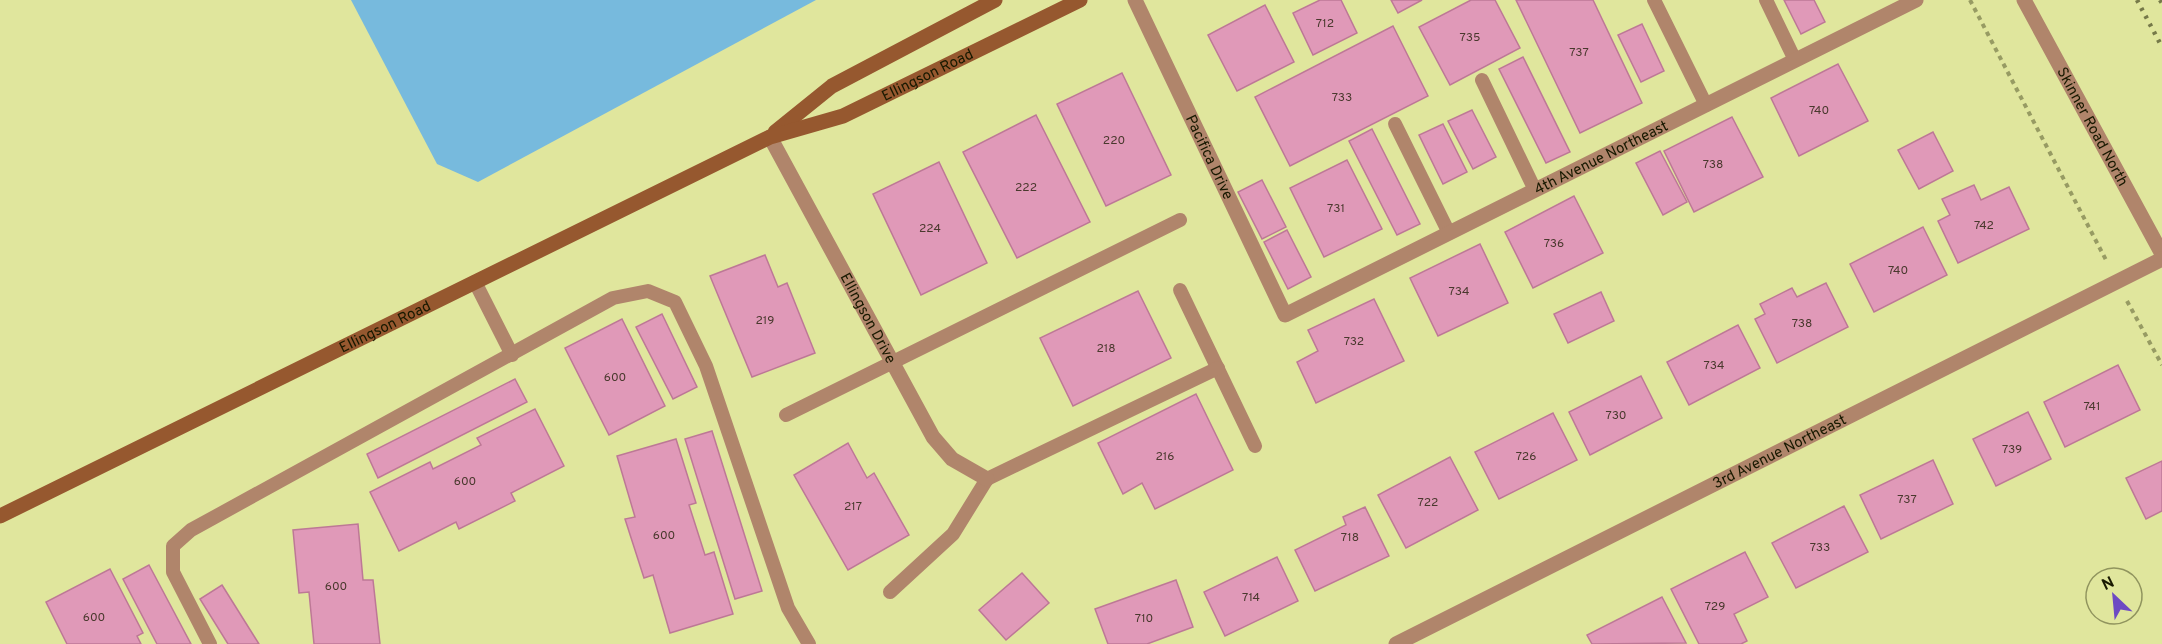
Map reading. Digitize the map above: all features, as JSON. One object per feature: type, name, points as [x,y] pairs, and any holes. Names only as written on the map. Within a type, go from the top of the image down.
[{"type":"main road","name":"Ellingson Road","points":[[770,137],[832,86],[995,0]]},
{"type":"main road","name":"Ellingson Road","points":[[0,516],[770,137],[843,116],[1080,0]]},
{"type":"street","name":"Pacifica Drive","points":[[1136,0],[1286,315]]},
{"type":"street","name":"4th Avenue Northeast","points":[[1286,315],[1916,0]]},
{"type":"street","name":"Skinner Road North","points":[[2024,0],[2162,254]]},
{"type":"street","name":"Ellingson Drive","points":[[770,137],[933,437],[952,459],[987,479]]},
{"type":"street","name":"3rd Avenue Northeast","points":[[1396,644],[2162,259]]},
{"type":"lane","points":[[1654,0],[1706,105]]},
{"type":"lane","points":[[1766,0],[1795,60]]},
{"type":"lane","points":[[1482,80],[1535,190]]},
{"type":"lane","points":[[1395,124],[1449,233]]},
{"type":"lane","points":[[786,416],[1180,220]]},
{"type":"lane","points":[[476,282],[512,355]]},
{"type":"lane","points":[[1180,290],[1255,446]]},
{"type":"lane","points":[[210,644],[173,572],[173,546],[191,530],[613,298],[648,291],[675,302],[706,366],[788,608],[809,644]]},
{"type":"lane","points":[[890,592],[953,534],[987,479],[1218,368]]},
{"type":"path","points":[[1970,0],[2100,249]]},
{"type":"path","points":[[2131,307],[2162,365]]},
{"type":"water","points":[[351,0],[816,0],[478,182],[437,164]]},
{"type":"building","points":[[1320,0],[1341,0],[1357,33],[1313,55],[1293,13]]},
{"type":"building","points":[[1391,0],[1422,0],[1398,13]]},
{"type":"building","points":[[1471,0],[1495,0],[1520,48],[1450,85],[1419,27]]},
{"type":"building","points":[[1516,0],[1593,0],[1642,103],[1580,133]]},
{"type":"building","points":[[1784,0],[1814,0],[1825,22],[1801,34]]},
{"type":"building","points":[[1265,5],[1294,62],[1237,91],[1208,35]]},
{"type":"building","points":[[1642,24],[1664,71],[1641,82],[1618,35]]},
{"type":"building","points":[[1393,26],[1428,96],[1290,166],[1255,97]]},
{"type":"building","points":[[1523,57],[1570,152],[1546,163],[1499,69]]},
{"type":"building","points":[[1838,64],[1868,121],[1799,156],[1771,98]]},
{"type":"building","points":[[1122,73],[1171,175],[1106,206],[1057,104]]},
{"type":"building","points":[[1472,110],[1496,157],[1473,169],[1448,121]]},
{"type":"building","points":[[1036,115],[1090,222],[1017,258],[963,152]]},
{"type":"building","points":[[1732,117],[1763,177],[1694,212],[1664,151]]},
{"type":"building","points":[[1443,124],[1467,172],[1443,184],[1419,135]]},
{"type":"building","points":[[1372,129],[1420,224],[1397,235],[1349,141]]},
{"type":"building","points":[[1933,132],[1953,171],[1919,189],[1898,150]]},
{"type":"building","points":[[1660,151],[1687,202],[1663,215],[1636,163]]},
{"type":"building","points":[[1347,160],[1382,229],[1324,257],[1290,188]]},
{"type":"building","points":[[939,162],[987,263],[921,295],[873,194]]},
{"type":"building","points":[[1262,180],[1286,227],[1262,239],[1238,192]]},
{"type":"building","points":[[1974,185],[1981,200],[2009,187],[2029,229],[1958,263],[1938,221],[1950,215],[1942,199]]},
{"type":"building","points":[[1574,196],[1603,253],[1533,288],[1505,232]]},
{"type":"building","points":[[1923,227],[1947,275],[1874,312],[1850,264]]},
{"type":"building","points":[[1287,230],[1311,277],[1288,289],[1264,242]]},
{"type":"building","points":[[1480,244],[1508,303],[1438,336],[1410,278]]},
{"type":"building","points":[[765,255],[778,287],[787,283],[815,353],[752,377],[710,276]]},
{"type":"building","points":[[1826,283],[1848,327],[1777,363],[1755,319],[1765,314],[1760,304],[1792,288],[1797,297]]},
{"type":"building","points":[[1138,291],[1171,358],[1073,406],[1040,338]]},
{"type":"building","points":[[1601,292],[1614,321],[1568,343],[1554,314]]},
{"type":"building","points":[[1374,299],[1404,361],[1316,403],[1297,362],[1318,351],[1308,330]]},
{"type":"building","points":[[662,314],[697,387],[673,399],[636,327]]},
{"type":"building","points":[[622,319],[665,406],[609,435],[565,348]]},
{"type":"building","points":[[1738,325],[1760,368],[1689,405],[1667,362]]},
{"type":"building","points":[[2118,365],[2140,410],[2065,447],[2044,402]]},
{"type":"building","points":[[1641,376],[1662,418],[1590,455],[1569,412]]},
{"type":"building","points":[[515,379],[527,402],[378,478],[367,454]]},
{"type":"building","points":[[1196,394],[1233,470],[1155,509],[1142,483],[1123,494],[1098,443]]},
{"type":"building","points":[[535,409],[564,466],[511,493],[515,501],[459,529],[456,522],[399,551],[370,492],[430,462],[433,469],[481,445],[477,438]]},
{"type":"building","points":[[2028,412],[2051,459],[1996,486],[1973,439]]},
{"type":"building","points":[[1553,413],[1577,460],[1499,499],[1475,452]]},
{"type":"building","points":[[712,431],[762,591],[735,599],[685,439]]},
{"type":"building","points":[[676,439],[696,503],[689,505],[705,555],[714,552],[733,614],[670,633],[653,575],[644,578],[625,519],[635,517],[617,456]]},
{"type":"building","points":[[848,443],[867,478],[874,473],[909,535],[848,570],[794,475]]},
{"type":"building","points":[[1450,457],[1478,510],[1406,548],[1378,495]]},
{"type":"building","points":[[1933,460],[1953,504],[1881,539],[1860,495]]},
{"type":"building","points":[[2162,461],[2162,511],[2146,519],[2126,478]]},
{"type":"building","points":[[1844,506],[1868,552],[1796,588],[1772,543]]},
{"type":"building","points":[[1365,507],[1389,556],[1315,591],[1295,550],[1346,525],[1343,517]]},
{"type":"building","points":[[358,524],[363,580],[373,580],[380,644],[314,644],[309,592],[299,593],[293,530]]},
{"type":"building","points":[[1745,552],[1768,597],[1734,614],[1747,641],[1741,644],[1699,644],[1671,589]]},
{"type":"building","points":[[1277,557],[1298,601],[1225,636],[1204,592]]},
{"type":"building","points":[[149,565],[191,644],[157,644],[123,579]]},
{"type":"building","points":[[110,569],[143,633],[137,636],[141,644],[67,644],[46,602]]},
{"type":"building","points":[[1022,573],[1049,603],[1006,640],[979,610]]},
{"type":"building","points":[[1176,580],[1193,627],[1147,644],[1108,644],[1095,609]]},
{"type":"building","points":[[222,585],[259,644],[228,644],[200,599]]},
{"type":"building","points":[[1662,597],[1686,643],[1592,644],[1587,635]]},
{"type":"railway","points":[[2137,0],[2162,47]]}]
